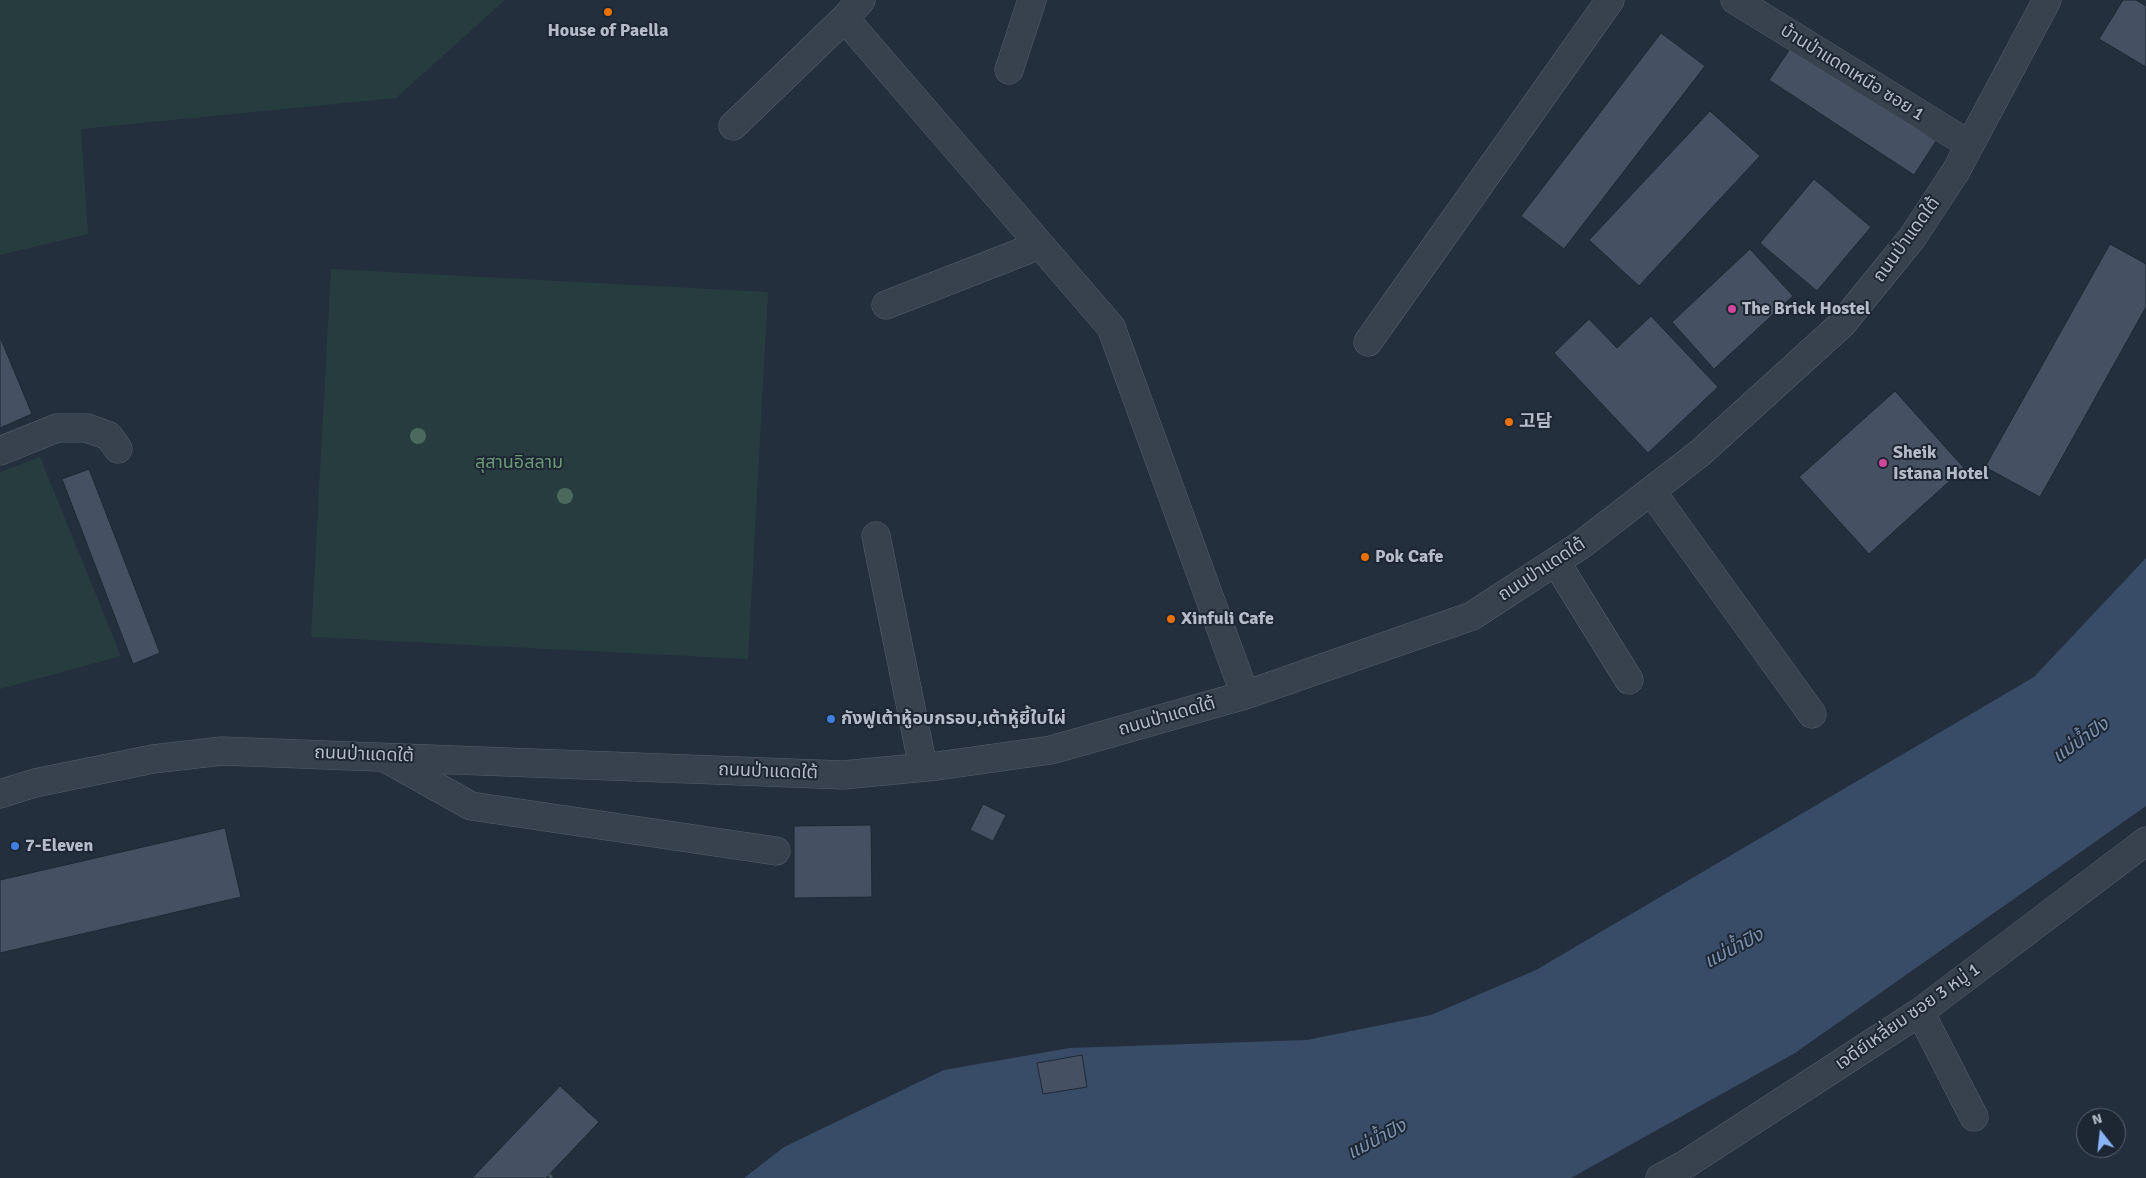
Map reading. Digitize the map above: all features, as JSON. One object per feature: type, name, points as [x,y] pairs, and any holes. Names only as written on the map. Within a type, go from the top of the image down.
[{"type":"street","points":[[1009,70],[1032,0]]},
{"type":"street","points":[[1368,342],[1610,0]]},
{"type":"street","name":"บ้านป่าแดดเหนือ ซอย 1","points":[[1735,0],[1970,145]]},
{"type":"street","name":"ถนนป่าแดดใต้","points":[[0,794],[35,783],[153,759],[222,751],[843,775],[923,767],[1051,750],[1245,695],[1472,616],[1556,562],[1700,454],[1842,324],[1912,238],[1956,171],[2047,0]]},
{"type":"street","points":[[733,126],[853,9],[1040,245],[1111,327],[1245,695]]},
{"type":"street","points":[[886,305],[1040,245]]},
{"type":"street","points":[[0,451],[57,428],[87,428],[108,436],[118,449]]},
{"type":"street","points":[[1651,491],[1812,714]]},
{"type":"street","points":[[876,536],[923,767]]},
{"type":"street","points":[[1556,562],[1629,680]]},
{"type":"street","points":[[381,756],[471,806],[776,851]]},
{"type":"street","name":"เจดีย์เหลี่ยม ซอย 3 หมู่ 1","points":[[1660,1178],[1688,1171],[1920,1012],[2146,841]]},
{"type":"street","points":[[1920,1012],[1974,1117]]},
{"type":"path","points":[[549,1175],[553,1178]]},
{"type":"green space","points":[[0,0],[505,0],[396,98],[81,129],[88,234],[0,255]]},
{"type":"green space","name":"สุสานอิสลาม","points":[[331,269],[768,292],[748,659],[311,637]]},
{"type":"green space","points":[[40,457],[121,656],[0,689],[0,472]]},
{"type":"water","name":"แม่น้ำปิง","points":[[2146,558],[2146,806],[1795,1053],[1571,1178],[744,1178],[784,1147],[944,1070],[1070,1048],[1307,1040],[1431,1015],[1536,970],[2034,677]]},
{"type":"building","points":[[2123,0],[2136,0],[2146,6],[2146,67],[2099,39]]},
{"type":"building","points":[[1661,33],[1705,66],[1564,249],[1521,216]]},
{"type":"building","points":[[1792,46],[1936,141],[1914,175],[1769,80]]},
{"type":"building","points":[[1710,111],[1760,156],[1639,286],[1589,240]]},
{"type":"building","points":[[1814,179],[1871,227],[1817,291],[1760,243]]},
{"type":"building","points":[[2110,244],[2146,264],[2146,307],[2040,497],[1985,467]]},
{"type":"building","name":"The Brick Hostel","points":[[1750,249],[1793,296],[1714,369],[1672,322]]},
{"type":"building","points":[[1651,316],[1718,387],[1648,453],[1554,353],[1589,319],[1617,348]]},
{"type":"building","points":[[0,337],[32,414],[0,428]]},
{"type":"building","points":[[1895,391],[1964,468],[1869,554],[1799,477]]},
{"type":"building","points":[[89,469],[160,653],[133,664],[62,479]]},
{"type":"building","points":[[983,804],[1006,815],[993,841],[970,830]]},
{"type":"building","points":[[871,825],[872,897],[794,898],[794,826]]},
{"type":"building","points":[[225,828],[241,897],[0,953],[0,880]]},
{"type":"building","points":[[1082,1055],[1087,1087],[1043,1094],[1037,1063]]},
{"type":"building","points":[[560,1086],[599,1122],[546,1178],[472,1178]]},
{"type":"place","name":"House of Paella","points":[[608,12]]},
{"type":"place","name":"The Brick Hostel","points":[[1732,309]]},
{"type":"place","name":"고담","points":[[1509,422]]},
{"type":"place","name":"Sheik Istana Hotel","points":[[1883,463]]},
{"type":"place","name":"Pok Cafe","points":[[1365,557]]},
{"type":"place","name":"Xinfuli Cafe","points":[[1171,619]]},
{"type":"place","name":"กังฟูเต้าหู้อบกรอบ,เต้าหู้ยี้ใบไผ่","points":[[831,719]]},
{"type":"place","name":"7-Eleven","points":[[15,846]]}]
